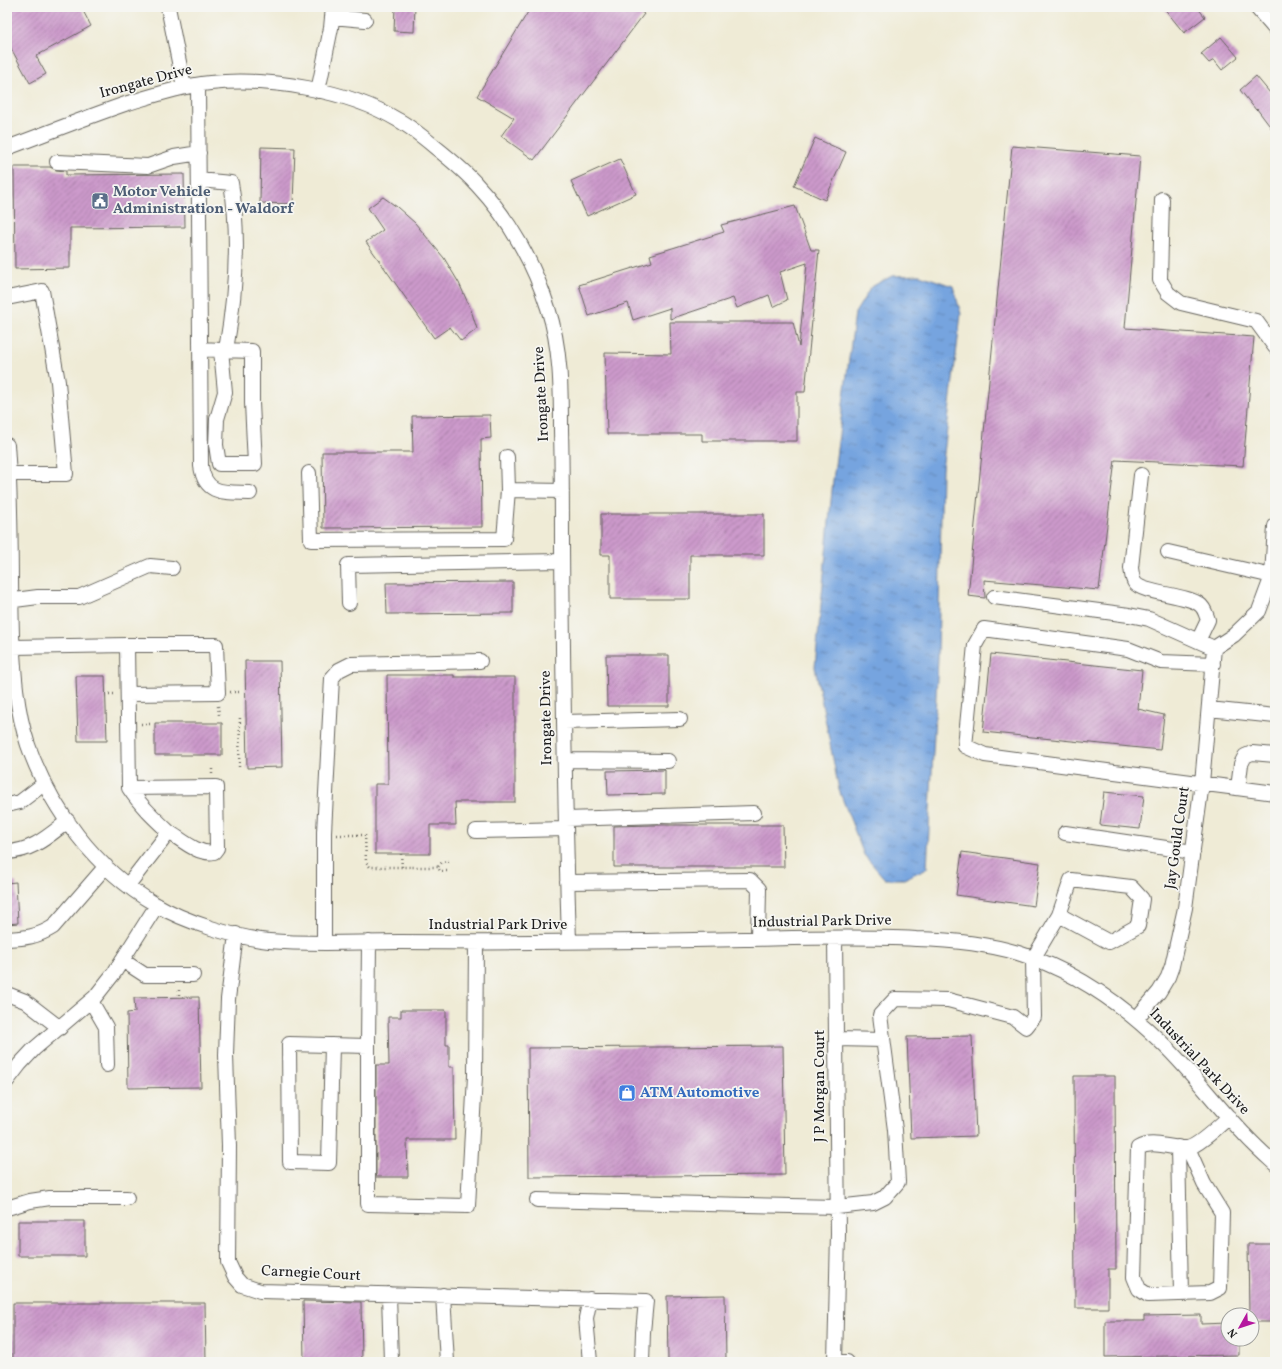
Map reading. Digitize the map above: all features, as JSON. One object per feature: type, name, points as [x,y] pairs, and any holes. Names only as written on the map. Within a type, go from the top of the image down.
[{"type":"street","points":[[168,7],[184,87]]},
{"type":"street","points":[[1256,7],[1275,29]]},
{"type":"street","points":[[318,91],[333,12],[365,20]]},
{"type":"street","name":"Irongate Drive","points":[[7,148],[90,116],[184,87],[212,83],[242,82],[275,84],[318,91],[358,101],[399,120],[447,157],[480,188],[498,211],[532,266],[548,308],[559,356],[562,491],[564,760],[568,942]]},
{"type":"street","points":[[198,85],[200,180],[201,466],[203,476],[212,489],[223,492],[250,493]]},
{"type":"street","points":[[57,162],[148,166],[174,157],[199,153]]},
{"type":"street","points":[[200,180],[231,183],[234,200],[236,244],[231,323],[224,350],[225,392],[217,419],[216,446],[219,464],[256,464],[252,403],[252,351],[224,350],[201,349]]},
{"type":"street","points":[[1162,199],[1160,280],[1168,293],[1181,303],[1256,321],[1275,347]]},
{"type":"street","points":[[7,298],[42,291],[58,382],[66,474],[9,474]]},
{"type":"street","name":"Industrial Park Drive","points":[[7,445],[9,474],[9,601],[15,690],[20,718],[28,745],[52,797],[68,821],[93,853],[128,886],[157,905],[210,927],[236,934],[269,940],[324,942],[568,942],[884,937],[954,941],[1020,954],[1056,968],[1088,985],[1112,1000],[1136,1019],[1164,1046],[1244,1135],[1275,1164]]},
{"type":"street","points":[[309,473],[311,540],[504,539],[508,490],[507,457]]},
{"type":"street","points":[[1141,475],[1132,576],[1136,584],[1142,588],[1177,596],[1200,604],[1205,610],[1208,620],[1198,641]]},
{"type":"street","points":[[508,490],[562,491]]},
{"type":"street","points":[[994,597],[1149,619],[1214,648],[1234,635],[1259,611],[1272,576],[1275,526]]},
{"type":"street","points":[[1168,552],[1272,576]]},
{"type":"street","points":[[349,603],[348,566],[562,561]]},
{"type":"street","points":[[9,601],[38,597],[79,597],[150,566],[172,568]]},
{"type":"street","points":[[1213,664],[1161,662],[1128,649],[984,629],[975,645],[965,746],[985,755],[1275,793]]},
{"type":"street","points":[[127,645],[123,694],[129,788],[136,800],[169,832],[193,847],[209,853],[214,852],[217,848],[216,787],[129,788]]},
{"type":"street","points":[[13,647],[216,645],[218,693],[123,694]]},
{"type":"street","name":"Jay Gould Court","points":[[1136,1019],[1159,992],[1168,977],[1172,966],[1185,908],[1202,783],[1214,648]]},
{"type":"street","points":[[324,942],[324,832],[332,678],[339,670],[351,664],[480,661]]},
{"type":"street","points":[[1209,709],[1275,716]]},
{"type":"street","points":[[564,722],[680,719]]},
{"type":"street","points":[[1238,788],[1241,764],[1245,756],[1252,753],[1275,755]]},
{"type":"street","points":[[564,760],[668,761]]},
{"type":"street","points":[[7,805],[20,802],[45,783]]},
{"type":"street","points":[[476,831],[754,813]]},
{"type":"street","points":[[7,852],[29,848],[40,842],[68,821]]},
{"type":"street","points":[[128,886],[169,832]]},
{"type":"street","points":[[1065,833],[1193,852]]},
{"type":"street","points":[[7,939],[27,938],[42,934],[53,927],[106,866]]},
{"type":"street","points":[[567,882],[750,880],[759,889],[758,939]]},
{"type":"street","points":[[537,1200],[837,1207],[873,1203],[884,1197],[898,1182],[895,1130],[880,1015],[895,999],[948,1000],[1013,1017],[1026,1027],[1034,1017],[1033,959],[1059,915],[1071,880],[1131,887],[1142,899],[1138,926],[1109,942],[1059,915]]},
{"type":"street","points":[[7,1081],[34,1049],[91,1001],[114,974],[157,905]]},
{"type":"street","name":"Carnegie Court","points":[[236,934],[228,999],[228,1262],[235,1277],[242,1285],[260,1291],[646,1301],[642,1362]]},
{"type":"street","name":"J P Morgan Court","points":[[835,938],[839,1362]]},
{"type":"street","points":[[369,942],[368,1204],[468,1206],[475,1076],[476,942]]},
{"type":"street","points":[[122,960],[145,975],[193,975]]},
{"type":"street","points":[[7,994],[25,1001],[60,1028]]},
{"type":"street","points":[[91,1001],[106,1027],[107,1065]]},
{"type":"street","points":[[837,1039],[883,1040]]},
{"type":"street","points":[[332,1045],[328,1163],[290,1162],[289,1044],[332,1045],[368,1046]]},
{"type":"street","points":[[1183,1147],[1222,1213],[1220,1288],[1210,1293],[1148,1295],[1139,1289],[1134,1277],[1138,1148],[1146,1144],[1183,1147],[1203,1139],[1229,1117]]},
{"type":"street","points":[[1181,1294],[1183,1147]]},
{"type":"street","points":[[7,1208],[30,1201],[50,1198],[128,1198]]},
{"type":"street","points":[[389,1294],[391,1362]]},
{"type":"street","points":[[443,1295],[447,1362]]},
{"type":"street","points":[[590,1299],[586,1318],[590,1362]]},
{"type":"path","points":[[105,694],[123,694]]},
{"type":"path","points":[[239,767],[240,715]]},
{"type":"path","points":[[335,835],[365,835],[366,862],[370,867],[438,867],[440,871],[450,871]]},
{"type":"path","points":[[402,854],[402,867]]},
{"type":"path","points":[[438,867],[442,862],[449,861]]},
{"type":"water","points":[[920,275],[953,286],[961,314],[942,470],[938,658],[927,868],[904,879],[885,879],[864,855],[839,790],[815,667],[833,480],[855,313],[871,287],[892,276]]},
{"type":"building","points":[[7,7],[81,7],[91,26],[36,56],[46,74],[30,83],[7,41]]},
{"type":"building","points":[[395,7],[415,7],[414,32],[394,31]]},
{"type":"building","points":[[531,7],[635,7],[644,14],[534,160],[501,136],[514,118],[477,96]]},
{"type":"building","points":[[1163,7],[1197,7],[1205,17],[1184,33]]},
{"type":"building","points":[[1221,37],[1238,57],[1222,70],[1214,60],[1209,63],[1201,54]]},
{"type":"building","points":[[1256,76],[1275,99],[1275,133],[1240,90]]},
{"type":"building","points":[[815,138],[846,152],[825,200],[794,186]]},
{"type":"building","points":[[1012,146],[1140,156],[1125,328],[1254,337],[1243,466],[1115,460],[1099,590],[984,580],[985,598],[968,596]]},
{"type":"building","points":[[261,147],[295,148],[293,204],[260,203]]},
{"type":"building","points":[[620,159],[636,194],[587,216],[571,181]]},
{"type":"building","name":"Motor Vehicle Administration - Waldorf","points":[[14,167],[50,167],[56,170],[66,171],[66,175],[184,174],[185,227],[70,228],[70,268],[15,269]]},
{"type":"building","points":[[383,197],[415,223],[444,258],[459,283],[471,310],[477,329],[461,341],[450,327],[434,338],[366,242],[383,230],[368,208]]},
{"type":"building","points":[[795,206],[811,250],[819,250],[805,392],[797,392],[797,441],[702,441],[702,434],[607,434],[605,353],[671,354],[670,322],[793,322],[799,347],[807,263],[780,272],[787,300],[773,307],[769,295],[737,308],[733,298],[670,319],[670,308],[633,320],[628,303],[589,316],[579,285],[652,262],[650,255],[724,232],[721,225]]},
{"type":"building","points":[[490,415],[491,438],[481,439],[482,527],[323,528],[322,452],[413,452],[412,416]]},
{"type":"building","points":[[601,514],[764,514],[764,555],[690,555],[690,599],[610,599],[610,555],[601,555]]},
{"type":"building","points":[[513,582],[513,613],[387,614],[386,583]]},
{"type":"building","points":[[991,654],[1142,670],[1138,709],[1164,715],[1160,750],[983,732]]},
{"type":"building","points":[[606,655],[669,655],[669,706],[607,706]]},
{"type":"building","points":[[245,661],[280,661],[282,767],[247,768]]},
{"type":"building","points":[[387,675],[515,677],[515,802],[455,802],[456,825],[430,825],[430,854],[375,854],[375,784],[388,784]]},
{"type":"building","points":[[76,676],[105,676],[107,741],[78,741]]},
{"type":"building","points":[[155,723],[222,723],[222,755],[155,755]]},
{"type":"building","points":[[665,770],[665,794],[608,795],[607,771]]},
{"type":"building","points":[[1104,792],[1144,796],[1140,829],[1100,825]]},
{"type":"building","points":[[783,825],[784,867],[614,867],[614,826]]},
{"type":"building","points":[[962,852],[1040,863],[1034,906],[956,895]]},
{"type":"building","points":[[16,882],[18,923],[7,924],[7,883]]},
{"type":"building","points":[[199,997],[201,1087],[128,1088],[127,1013],[135,1012],[134,998]]},
{"type":"building","points":[[401,1010],[446,1010],[446,1045],[449,1045],[449,1067],[454,1067],[455,1140],[407,1140],[408,1177],[376,1177],[376,1065],[389,1065],[388,1017],[401,1017]]},
{"type":"building","points":[[972,1036],[976,1136],[911,1138],[907,1037]]},
{"type":"building","points":[[783,1046],[785,1175],[529,1177],[528,1048]]},
{"type":"building","points":[[1074,1076],[1115,1076],[1116,1269],[1108,1269],[1108,1308],[1075,1308]]},
{"type":"building","points":[[18,1221],[85,1221],[85,1256],[18,1256]]},
{"type":"building","points":[[1248,1244],[1275,1244],[1275,1322],[1260,1322],[1260,1307],[1249,1307]]},
{"type":"building","points":[[725,1295],[726,1362],[668,1362],[667,1296]]},
{"type":"building","points":[[303,1301],[361,1302],[362,1362],[304,1362]]},
{"type":"building","points":[[13,1303],[205,1303],[206,1362],[13,1362]]},
{"type":"building","points":[[1201,1315],[1201,1324],[1220,1323],[1220,1347],[1239,1347],[1239,1355],[1105,1357],[1105,1321],[1144,1321],[1144,1316]]},
{"type":"place","name":"Motor Vehicle Administration - Waldorf","points":[[100,201]]},
{"type":"place","name":"ATM Automotive","points":[[627,1093]]}]
